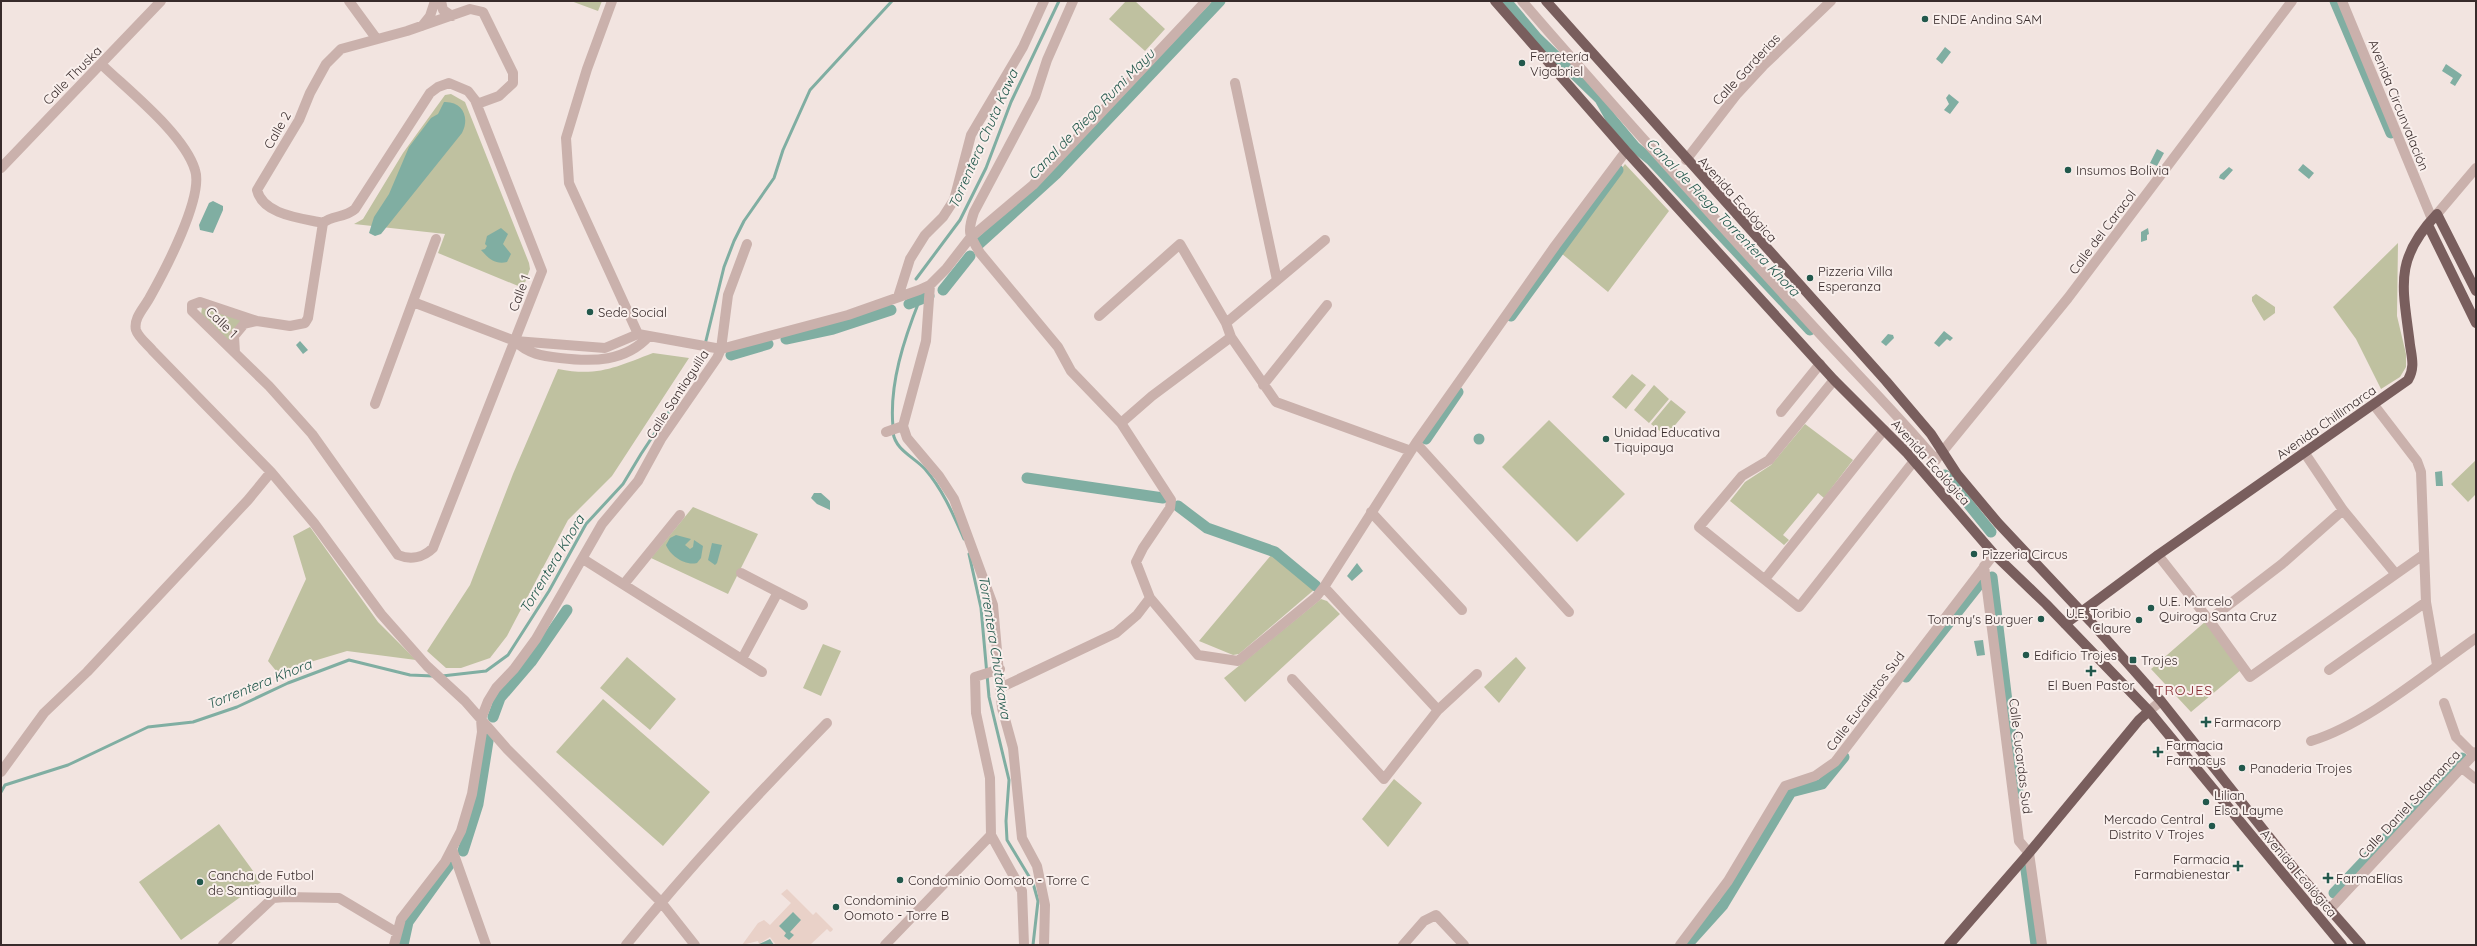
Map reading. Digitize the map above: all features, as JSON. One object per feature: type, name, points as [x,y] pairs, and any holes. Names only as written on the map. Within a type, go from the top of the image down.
[{"type":"main road","name":"Avenida Ecológica","points":[[1495,1],[1626,151],[1834,380],[1925,473],[1994,554],[2066,624],[2149,711],[2342,945]]},
{"type":"main road","name":"Avenida Ecológica","points":[[1547,1],[1686,160],[1886,381],[1942,450],[1957,474],[1998,523],[2161,701],[2329,910],[2361,945]]},
{"type":"main road","name":"Avenida Circunvalación","points":[[2432,220],[2476,292]]},
{"type":"main road","name":"Avenida Circunvalación","points":[[2432,220],[2476,324]]},
{"type":"main road","name":"Avenida Chillimarca","points":[[2066,624],[2080,611],[2158,555],[2408,380],[2413,369],[2405,300],[2405,265],[2414,243],[2432,220]]},
{"type":"main road","points":[[1949,945],[2029,853],[2139,720],[2149,711]]},
{"type":"street","name":"Calle Thuska","points":[[1,168],[161,1]]},
{"type":"street","points":[[349,1],[376,38]]},
{"type":"street","points":[[422,26],[430,16],[435,1]]},
{"type":"street","points":[[442,1],[443,10],[452,16]]},
{"type":"street","points":[[612,1],[587,69],[566,138],[569,183],[638,334]]},
{"type":"street","points":[[900,296],[910,259],[924,235],[943,217],[954,200],[971,135],[1023,47],[1044,1]]},
{"type":"street","points":[[1073,1],[1047,60],[1035,97],[974,212],[968,228],[970,238],[980,253],[1058,347],[1071,371],[1122,423],[1170,500],[1170,508],[1143,548],[1136,562],[1150,598],[1198,655],[1238,660],[1316,597],[1324,587],[1414,447],[1555,246],[1626,151]]},
{"type":"street","name":"Calle Santiaguilla","points":[[394,945],[396,932],[408,908],[437,874],[452,849],[467,814],[472,794],[482,732],[481,719],[496,688],[514,669],[536,639],[602,524],[638,481],[661,439],[719,349],[848,315],[930,285],[946,269],[970,238],[1033,185],[1206,1]]},
{"type":"street","points":[[1522,1],[1652,149],[1811,324],[1889,405],[1936,460]]},
{"type":"street","name":"Calle Garderias","points":[[1686,160],[1737,94],[1763,66],[1831,1]]},
{"type":"street","name":"Calle del Caracol","points":[[1925,473],[1942,450],[1992,393],[2068,298],[2292,1]]},
{"type":"street","name":"Avenida Circunvalación","points":[[2342,1],[2432,220]]},
{"type":"street","name":"Calle 2","points":[[323,223],[281,213],[267,206],[259,198],[257,190],[299,120],[310,92],[332,57],[341,48],[422,26],[470,9],[483,12],[513,73],[513,83],[508,90],[499,96],[476,104]]},
{"type":"street","points":[[101,64],[165,125],[191,160],[196,172],[196,184],[187,223],[136,320],[136,330],[153,351],[271,472],[314,523],[381,614],[427,666],[481,719],[507,749],[661,902],[695,945]]},
{"type":"street","name":"Calle 1","points":[[449,83],[460,86],[468,91],[476,104],[542,266],[515,341],[433,548],[427,554],[406,558],[398,555],[312,434],[269,386],[192,312],[192,306],[200,302],[257,321],[290,326],[305,323],[308,318],[323,223],[327,220],[349,214],[354,209],[430,93],[438,87],[449,83]]},
{"type":"street","points":[[1235,83],[1277,280]]},
{"type":"street","name":"Avenida Chillimarca","points":[[2432,220],[2476,168]]},
{"type":"street","points":[[375,404],[436,239]]},
{"type":"street","points":[[1226,323],[1325,240]]},
{"type":"street","points":[[413,302],[515,341],[605,348],[638,334],[719,349],[728,295],[747,244]]},
{"type":"street","points":[[1099,316],[1180,244],[1226,323],[1231,337],[1276,402],[1414,447],[1569,612]]},
{"type":"street","points":[[930,285],[926,341],[895,429],[907,438],[939,476],[954,499],[993,605],[1002,687],[1002,708],[1014,748],[1022,838],[1038,866],[1045,905],[1044,945]]},
{"type":"street","points":[[1263,385],[1327,305]]},
{"type":"street","name":"Calle 1","points":[[235,353],[234,336],[239,328],[257,321]]},
{"type":"street","points":[[515,341],[531,353],[556,357],[599,360],[609,358],[640,345],[649,336]]},
{"type":"street","points":[[1122,423],[1152,396],[1231,337]]},
{"type":"street","points":[[556,357],[554,351],[557,345]]},
{"type":"street","points":[[1781,412],[1820,364]]},
{"type":"street","points":[[1834,380],[1769,460],[1742,476],[1699,526],[1799,607],[1914,461]]},
{"type":"street","points":[[2374,405],[2420,467],[2426,602],[2437,664]]},
{"type":"street","points":[[1765,579],[1884,430]]},
{"type":"street","points":[[2304,452],[2343,510],[2395,573]]},
{"type":"street","points":[[1,772],[44,713],[87,672],[248,500],[271,472]]},
{"type":"street","points":[[2209,620],[2282,564],[2343,510]]},
{"type":"street","points":[[1372,512],[1462,610]]},
{"type":"street","points":[[624,584],[680,514]]},
{"type":"street","name":"Calle Eucaliptos Sud","points":[[1680,945],[1728,881],[1785,786],[1815,776],[1835,762],[1994,554]]},
{"type":"street","points":[[2158,555],[2209,620],[2250,677],[2395,573],[2423,555]]},
{"type":"street","points":[[583,559],[762,672]]},
{"type":"street","name":"Calle Cucardas Sud","points":[[1984,566],[2019,841],[2029,853],[2042,945]]},
{"type":"street","points":[[741,573],[803,605]]},
{"type":"street","points":[[1324,587],[1438,710]]},
{"type":"street","points":[[742,659],[778,592]]},
{"type":"street","points":[[1002,687],[1116,633],[1137,615],[1150,598]]},
{"type":"street","points":[[2329,670],[2426,602]]},
{"type":"street","points":[[2311,741],[2328,736],[2361,719],[2437,664],[2476,638]]},
{"type":"street","points":[[1000,669],[975,677],[974,688],[976,713],[990,778],[991,835],[1022,891],[1024,945]]},
{"type":"street","points":[[1292,679],[1384,779],[1438,710],[1477,674]]},
{"type":"street","points":[[2149,711],[2161,701]]},
{"type":"street","points":[[2444,703],[2456,737],[2475,753]]},
{"type":"street","points":[[626,945],[661,902],[742,811],[827,724]]},
{"type":"street","name":"Calle Daniel Salamanca","points":[[2329,910],[2475,753]]},
{"type":"street","points":[[2461,767],[2476,779]]},
{"type":"street","points":[[885,945],[991,835]]},
{"type":"street","points":[[452,849],[486,945]]},
{"type":"street","points":[[223,945],[273,898],[286,897],[339,898],[396,932]]},
{"type":"street","points":[[1403,945],[1424,921],[1436,915],[1464,945]]},
{"type":"green space","points":[[571,1],[602,1],[598,11]]},
{"type":"green space","points":[[1126,1],[1135,1],[1165,29],[1145,51],[1109,19]]},
{"type":"green space","points":[[451,94],[465,102],[529,263],[530,269],[523,288],[438,253],[445,234],[354,224],[363,219],[403,153],[445,95]]},
{"type":"green space","points":[[1625,164],[1669,211],[1608,292],[1561,253]]},
{"type":"green space","points":[[2398,243],[2397,316],[2406,354],[2406,367],[2400,377],[2381,389],[2356,339],[2333,307]]},
{"type":"green space","points":[[2256,294],[2275,307],[2275,313],[2264,321],[2252,301],[2252,297]]},
{"type":"green space","points":[[202,307],[245,319],[230,344],[201,315]]},
{"type":"green space","points":[[653,353],[689,358],[612,476],[568,520],[507,636],[490,658],[461,668],[446,668],[427,651],[470,585],[513,474],[558,369],[585,372],[596,371],[617,366]]},
{"type":"green space","points":[[1632,374],[1646,385],[1626,409],[1612,397]]},
{"type":"green space","points":[[1654,385],[1669,399],[1649,423],[1634,410]]},
{"type":"green space","points":[[1671,400],[1686,412],[1666,436],[1651,424]]},
{"type":"green space","points":[[1549,420],[1625,494],[1577,542],[1502,467]]},
{"type":"green space","points":[[1805,424],[1853,460],[1824,498],[1818,493],[1783,535],[1789,540],[1784,545],[1730,501],[1745,482],[1771,465]]},
{"type":"green space","points":[[2476,460],[2476,494],[2468,502],[2451,484]]},
{"type":"green space","points":[[693,507],[758,534],[728,594],[651,558]]},
{"type":"green space","points":[[310,527],[378,622],[416,660],[347,651],[277,672],[268,661],[306,579],[293,536]]},
{"type":"green space","points":[[1272,554],[1315,589],[1239,654],[1233,655],[1199,641]]},
{"type":"green space","points":[[1321,599],[1327,601],[1340,614],[1245,702],[1224,678]]},
{"type":"green space","points":[[2206,621],[2242,669],[2191,712],[2151,669]]},
{"type":"green space","points":[[823,644],[841,651],[821,696],[803,688]]},
{"type":"green space","points":[[627,657],[676,699],[650,730],[600,688]]},
{"type":"green space","points":[[1516,657],[1526,668],[1499,703],[1484,687]]},
{"type":"green space","points":[[603,699],[710,792],[663,846],[556,752]]},
{"type":"green space","points":[[1394,779],[1422,803],[1388,847],[1362,819]]},
{"type":"green space","name":"Cancha de Futbol de Santiaguilla","points":[[219,824],[261,882],[181,940],[139,882]]},
{"type":"shaded area","points":[[787,889],[813,915],[816,912],[833,929],[832,931],[830,932],[827,929],[810,945],[776,945],[770,937],[759,944],[758,941],[742,945],[758,923],[764,920],[770,925],[791,903],[781,894]]},
{"type":"water","points":[[1945,47],[1951,52],[1942,64],[1936,59]]},
{"type":"water","points":[[2446,64],[2462,75],[2455,86],[2450,83],[2453,78],[2442,71]]},
{"type":"water","points":[[1949,94],[1959,102],[1950,114],[1944,110],[1949,104],[1946,98]]},
{"type":"water","points":[[444,102],[456,104],[463,112],[465,122],[462,133],[381,234],[375,236],[369,233],[374,217],[389,194],[409,147],[431,118],[438,114]]},
{"type":"water","points":[[2157,149],[2164,153],[2157,166],[2150,163]]},
{"type":"water","points":[[2303,164],[2314,173],[2309,179],[2298,170]]},
{"type":"water","points":[[2229,167],[2233,170],[2224,180],[2219,178],[2220,175]]},
{"type":"water","points":[[213,201],[223,206],[223,210],[213,233],[200,230],[199,225],[209,203]]},
{"type":"water","points":[[501,228],[508,234],[503,244],[511,254],[507,262],[499,263],[486,256],[481,250],[485,249],[487,246],[485,244],[487,236]]},
{"type":"water","points":[[2148,228],[2149,234],[2147,235],[2147,240],[2141,242],[2141,232]]},
{"type":"water","points":[[1944,331],[1953,338],[1950,341],[1947,339],[1939,347],[1934,343]]},
{"type":"water","points":[[1888,334],[1893,335],[1894,338],[1886,346],[1881,342]]},
{"type":"water","points":[[300,341],[308,350],[303,354],[296,345]]},
{"type":"water","points":[[1477,434],[1481,434],[1483,435],[1483,443],[1477,444],[1474,441],[1474,437]]},
{"type":"water","points":[[2442,471],[2443,486],[2436,486],[2435,472]]},
{"type":"water","points":[[814,493],[821,493],[830,501],[830,510],[817,504],[811,498]]},
{"type":"water","points":[[676,535],[691,539],[685,545],[690,549],[693,547],[694,540],[703,546],[701,558],[697,563],[687,563],[678,559],[668,549],[666,545],[670,538]]},
{"type":"water","points":[[712,543],[722,545],[717,563],[715,565],[708,560]]},
{"type":"water","points":[[1357,563],[1363,571],[1352,581],[1347,576]]},
{"type":"water","points":[[1983,640],[1985,655],[1977,656],[1974,641]]},
{"type":"water","points":[[793,912],[801,920],[790,932],[794,935],[789,940],[784,936],[786,933],[779,926]]},
{"type":"water","points":[[770,939],[774,945],[757,945]]},
{"type":"waterway","name":"Torrentera Khora","points":[[442,676],[486,671],[508,655],[549,591],[586,524],[623,484],[700,365],[724,267],[734,241],[744,221],[774,178],[783,150],[810,90],[892,1]]},
{"type":"waterway","name":"Torrentera Chuta Kawa","points":[[916,279],[960,220],[986,168],[1011,102],[1059,1]]},
{"type":"waterway","name":"Canal de Riego Rumi Mayu","points":[[979,244],[1056,174],[1220,1]]},
{"type":"waterway","name":"Canal de Riego Torrentera Khora","points":[[1506,1],[1537,38],[1600,99],[1610,117],[1635,147],[1651,160],[1810,330]]},
{"type":"waterway","name":"Canal de Riego Torrentera Khora","points":[[2335,1],[2391,133]]},
{"type":"waterway","name":"Canal de Riego Torrentera Khora","points":[[1511,316],[1618,170]]},
{"type":"waterway","name":"Canal de Riego Rumi Mayu","points":[[943,290],[970,256]]},
{"type":"waterway","name":"Torrentera Chutakawa","points":[[909,304],[929,296]]},
{"type":"waterway","name":"Torrentera Chutakawa","points":[[893,427],[893,394],[899,362],[908,330],[920,299]]},
{"type":"waterway","name":"Canal de Riego Rumi Mayu","points":[[786,339],[833,329],[891,310]]},
{"type":"waterway","name":"Canal de Riego Rumi Mayu","points":[[731,355],[768,344]]},
{"type":"waterway","name":"Canal de Riego Torrentera Khora","points":[[1426,439],[1458,392]]},
{"type":"waterway","name":"Torrentera Chutakawa","points":[[893,432],[897,444],[925,469],[937,485],[947,502],[964,539]]},
{"type":"waterway","name":"Canal de Riego Torrentera Khora","points":[[1945,475],[1991,532]]},
{"type":"waterway","name":"Canal de Riego Torrentera Khora","points":[[1027,478],[1163,498]]},
{"type":"waterway","name":"Canal de Riego Torrentera Khora","points":[[1178,506],[1207,528],[1275,552],[1316,586]]},
{"type":"waterway","name":"Torrentera Chutakawa","points":[[969,554],[981,608],[989,697],[1009,780],[1006,821],[1007,840],[1033,883],[1038,901],[1033,945]]},
{"type":"waterway","name":"Canal de Riego Torrentera Khora","points":[[1992,577],[2018,793]]},
{"type":"waterway","name":"Canal de Riego Torrentera Khora","points":[[1906,677],[1981,582]]},
{"type":"waterway","name":"Canal de Riego Rumi Mayu","points":[[493,717],[500,698],[531,662],[567,610]]},
{"type":"waterway","name":"Torrentera Khora","points":[[1,792],[5,785],[68,765],[148,727],[193,722],[237,707],[288,683],[349,660],[410,675],[433,676]]},
{"type":"waterway","name":"Canal de Riego Rumi Mayu","points":[[463,851],[478,804],[489,735]]},
{"type":"waterway","name":"Canal de Riego Torrentera Khora","points":[[1687,945],[1723,905],[1791,792],[1822,784],[1844,757]]},
{"type":"waterway","name":"Canal de Riego Torrentera Khora","points":[[2334,893],[2462,758]]},
{"type":"waterway","name":"Canal de Riego Rumi Mayu","points":[[403,945],[408,922],[449,865]]},
{"type":"waterway","name":"Canal de Riego Torrentera Khora","points":[[2026,870],[2036,945]]},
{"type":"place","name":"ENDE Andina SAM","points":[[1925,19]]},
{"type":"place","name":"Ferretería Vigabriel","points":[[1522,63]]},
{"type":"place","name":"Insumos Bolivia","points":[[2068,170]]},
{"type":"place","name":"Pizzeria Villa Esperanza","points":[[1810,278]]},
{"type":"place","name":"Sede Social","points":[[590,312]]},
{"type":"place","name":"Unidad Educativa Tiquipaya","points":[[1606,439]]},
{"type":"place","name":"Pizzeria Circus","points":[[1974,554]]},
{"type":"place","name":"U.E. Marcelo Quiroga Santa Cruz","points":[[2151,608]]},
{"type":"place","name":"Tommy's Burguer","points":[[2041,619]]},
{"type":"place","name":"U.E. Toribio Claure","points":[[2139,620]]},
{"type":"place","name":"Edificio Trojes","points":[[2026,655]]},
{"type":"place","name":"Trojes","points":[[2133,660]]},
{"type":"place","name":"El Buen Pastor","points":[[2091,671]]},
{"type":"place","name":"Farmacorp","points":[[2206,722]]},
{"type":"place","name":"Farmacia Farmacys","points":[[2158,752]]},
{"type":"place","name":"Panaderia Trojes","points":[[2242,768]]},
{"type":"place","name":"Lilian Elsa Layme","points":[[2206,802]]},
{"type":"place","name":"Mercado Central Distrito V Trojes","points":[[2212,826]]},
{"type":"place","name":"Farmacia Farmabienestar","points":[[2238,866]]},
{"type":"place","name":"FarmaElías","points":[[2328,878]]},
{"type":"place","name":"Condominio Oomoto - Torre C","points":[[900,880]]},
{"type":"place","name":"Cancha de Futbol de Santiaguilla","points":[[200,882]]},
{"type":"place","name":"Condominio Oomoto - Torre B","points":[[836,907]]},
{"type":"district","name":"TROJES","points":[[2184,690]]}]
